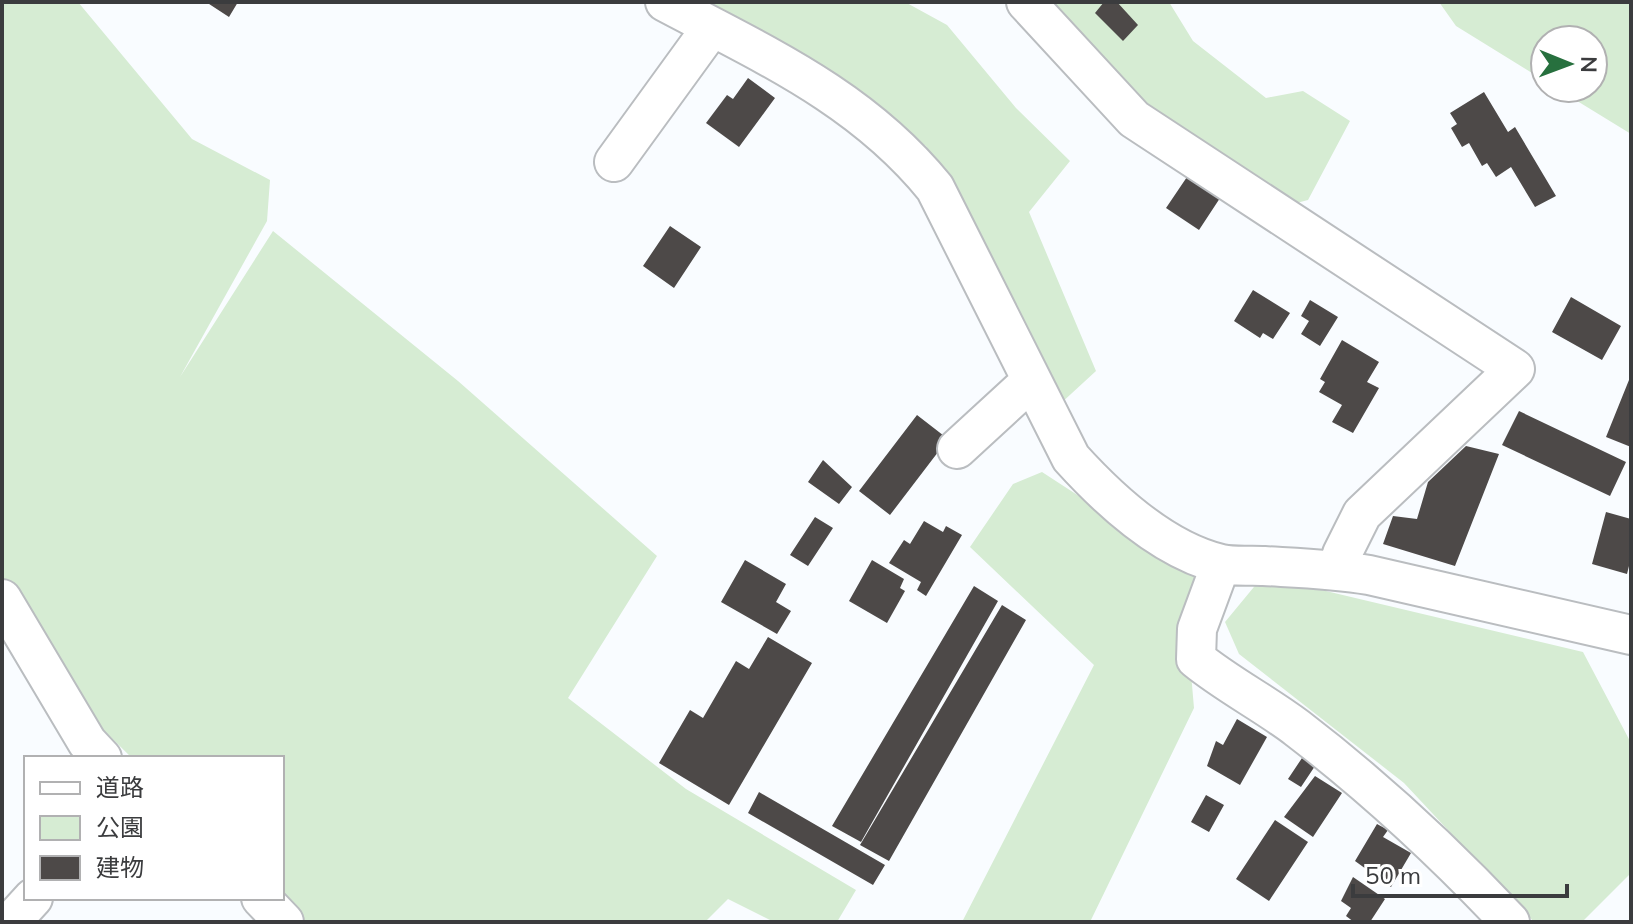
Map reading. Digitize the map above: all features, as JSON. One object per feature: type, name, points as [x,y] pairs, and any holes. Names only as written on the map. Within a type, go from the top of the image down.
[{"type":"street","points":[[665,2],[841,98],[906,152],[942,201],[1071,458],[1101,491],[1142,523],[1221,564],[1338,570],[1432,588],[1631,635]]},
{"type":"street","points":[[1026,2],[1134,119],[1515,369],[1362,514],[1342,554],[1338,570]]},
{"type":"street","points":[[614,162],[712,27]]},
{"type":"street","points":[[957,449],[1031,381]]},
{"type":"street","points":[[1221,564],[1197,629],[1196,659],[1229,686],[1293,725],[1363,781],[1455,863],[1510,922]]},
{"type":"street","points":[[2,599],[87,742],[100,756]]},
{"type":"street","points":[[11,922],[31,900]]},
{"type":"street","points":[[263,900],[284,922]]},
{"type":"green space","points":[[2,2],[78,2],[192,139],[270,180],[267,221],[180,377],[273,231],[458,381],[657,556],[568,698],[686,789],[856,890],[837,922],[774,922],[728,899],[705,922],[301,922],[284,900],[284,756],[130,756],[2,631]]},
{"type":"green space","points":[[691,2],[905,2],[947,25],[1016,108],[1070,161],[1029,212],[1096,371],[1059,405],[926,146]]},
{"type":"green space","points":[[1048,2],[1169,2],[1193,41],[1266,98],[1303,91],[1350,121],[1308,200],[1289,205],[1144,102]]},
{"type":"green space","points":[[1439,2],[1631,2],[1631,134],[1582,104],[1609,104],[1609,24],[1529,24],[1529,71],[1456,26]]},
{"type":"green space","points":[[1042,472],[1188,567],[1203,588],[1187,627],[1194,708],[1090,922],[962,922],[1094,665],[970,547],[1013,484]]},
{"type":"green space","points":[[1263,576],[1583,652],[1631,743],[1631,873],[1582,922],[1534,922],[1404,783],[1239,654],[1225,622]]},
{"type":"building","points":[[206,2],[238,2],[229,17]]},
{"type":"building","points":[[1104,2],[1117,2],[1138,25],[1123,41],[1095,13]]},
{"type":"building","points":[[748,78],[775,98],[739,147],[706,123],[727,95],[733,99]]},
{"type":"building","points":[[1484,92],[1508,132],[1515,127],[1556,196],[1535,207],[1511,167],[1496,177],[1487,163],[1482,166],[1469,143],[1462,147],[1451,128],[1457,124],[1450,113]]},
{"type":"building","points":[[1189,174],[1222,195],[1199,230],[1166,208]]},
{"type":"building","points":[[670,226],[701,247],[674,288],[643,266]]},
{"type":"building","points":[[1253,290],[1290,313],[1273,339],[1263,333],[1260,338],[1234,321]]},
{"type":"building","points":[[1571,297],[1621,326],[1602,360],[1552,332]]},
{"type":"building","points":[[1310,300],[1338,317],[1320,346],[1301,334],[1309,321],[1301,316]]},
{"type":"building","points":[[1342,340],[1379,362],[1367,382],[1379,388],[1353,433],[1332,422],[1342,405],[1319,392],[1325,382],[1320,379]]},
{"type":"building","points":[[1631,375],[1631,447],[1606,437]]},
{"type":"building","points":[[1519,411],[1626,462],[1610,496],[1502,445]]},
{"type":"building","points":[[917,415],[948,439],[890,515],[859,491]]},
{"type":"building","points":[[1466,446],[1499,454],[1455,566],[1383,544],[1393,516],[1417,519],[1428,482]]},
{"type":"building","points":[[823,460],[852,487],[839,504],[808,482]]},
{"type":"building","points":[[1606,512],[1631,519],[1631,558],[1627,574],[1592,564]]},
{"type":"building","points":[[815,517],[833,528],[808,566],[790,555]]},
{"type":"building","points":[[924,521],[943,532],[946,526],[962,535],[926,596],[917,590],[921,582],[889,563],[904,540],[910,544]]},
{"type":"building","points":[[745,560],[786,584],[776,602],[791,611],[777,634],[721,602]]},
{"type":"building","points":[[872,560],[904,579],[900,588],[905,591],[887,623],[849,601]]},
{"type":"building","points":[[974,586],[998,601],[861,842],[832,826]]},
{"type":"building","points":[[1002,605],[1026,620],[889,861],[860,845]]},
{"type":"building","points":[[768,637],[812,663],[729,805],[659,763],[690,710],[703,718],[736,661],[749,669]]},
{"type":"building","points":[[1237,719],[1267,737],[1240,785],[1207,766],[1216,741],[1223,745]]},
{"type":"building","points":[[1302,758],[1315,766],[1301,787],[1288,779]]},
{"type":"building","points":[[1315,776],[1342,793],[1313,837],[1284,817]]},
{"type":"building","points":[[759,792],[885,865],[873,885],[748,813]]},
{"type":"building","points":[[1206,795],[1224,805],[1209,832],[1191,822]]},
{"type":"building","points":[[1275,820],[1308,842],[1269,901],[1236,879]]},
{"type":"building","points":[[1377,824],[1388,830],[1383,837],[1411,853],[1391,887],[1355,861]]},
{"type":"building","points":[[1353,877],[1385,899],[1370,922],[1354,922],[1346,916],[1351,908],[1341,901]]}]
